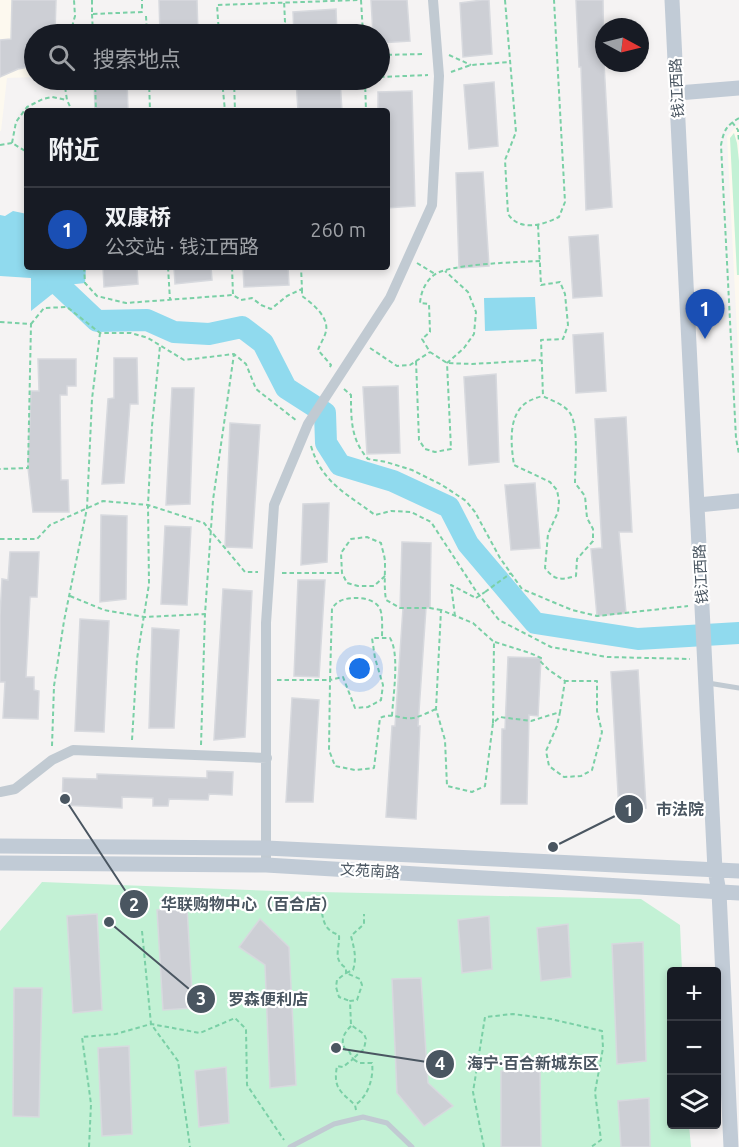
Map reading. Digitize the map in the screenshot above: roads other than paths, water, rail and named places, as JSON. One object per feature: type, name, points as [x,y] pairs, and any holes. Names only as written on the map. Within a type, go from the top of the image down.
[{"type":"main road","name":"钱江西路","points":[[672,0],[715,870],[734,1102],[731,1147]]},
{"type":"main road","points":[[678,93],[739,88]]},
{"type":"main road","points":[[698,505],[739,501]]},
{"type":"main road","name":"文苑南路","points":[[0,846],[266,848],[739,871]]},
{"type":"main road","name":"文苑南路","points":[[0,863],[266,865],[739,893]]},
{"type":"street","points":[[266,865],[266,623],[274,505],[307,426],[390,298],[432,206],[439,74],[433,0]]},
{"type":"street","points":[[0,792],[15,789],[52,760],[73,750],[267,758]]},
{"type":"lane","points":[[706,683],[739,688]]},
{"type":"lane","points":[[290,1147],[334,1124],[363,1117],[387,1123],[412,1147]]},
{"type":"water","points":[[13,211],[24,213],[24,270],[86,270],[85,283],[67,285],[31,311],[31,278],[0,276],[0,215],[5,216]]},
{"type":"water","points":[[535,297],[537,329],[485,331],[484,298]]},
{"type":"waterway","points":[[52,270],[60,286],[97,321],[147,320],[174,332],[209,334],[242,327],[263,343],[286,388],[325,413],[326,443],[340,465],[393,481],[449,507],[468,544],[535,623],[638,639],[739,633]]},
{"type":"place","name":"双康桥","points":[[705,339]]},
{"type":"place","name":"华联购物中心（百合店）","points":[[65,799]]},
{"type":"place","name":"市法院","points":[[553,847]]},
{"type":"place","name":"罗森便利店","points":[[109,922]]},
{"type":"place","name":"海宁·百合新城东区","points":[[336,1048]]}]
